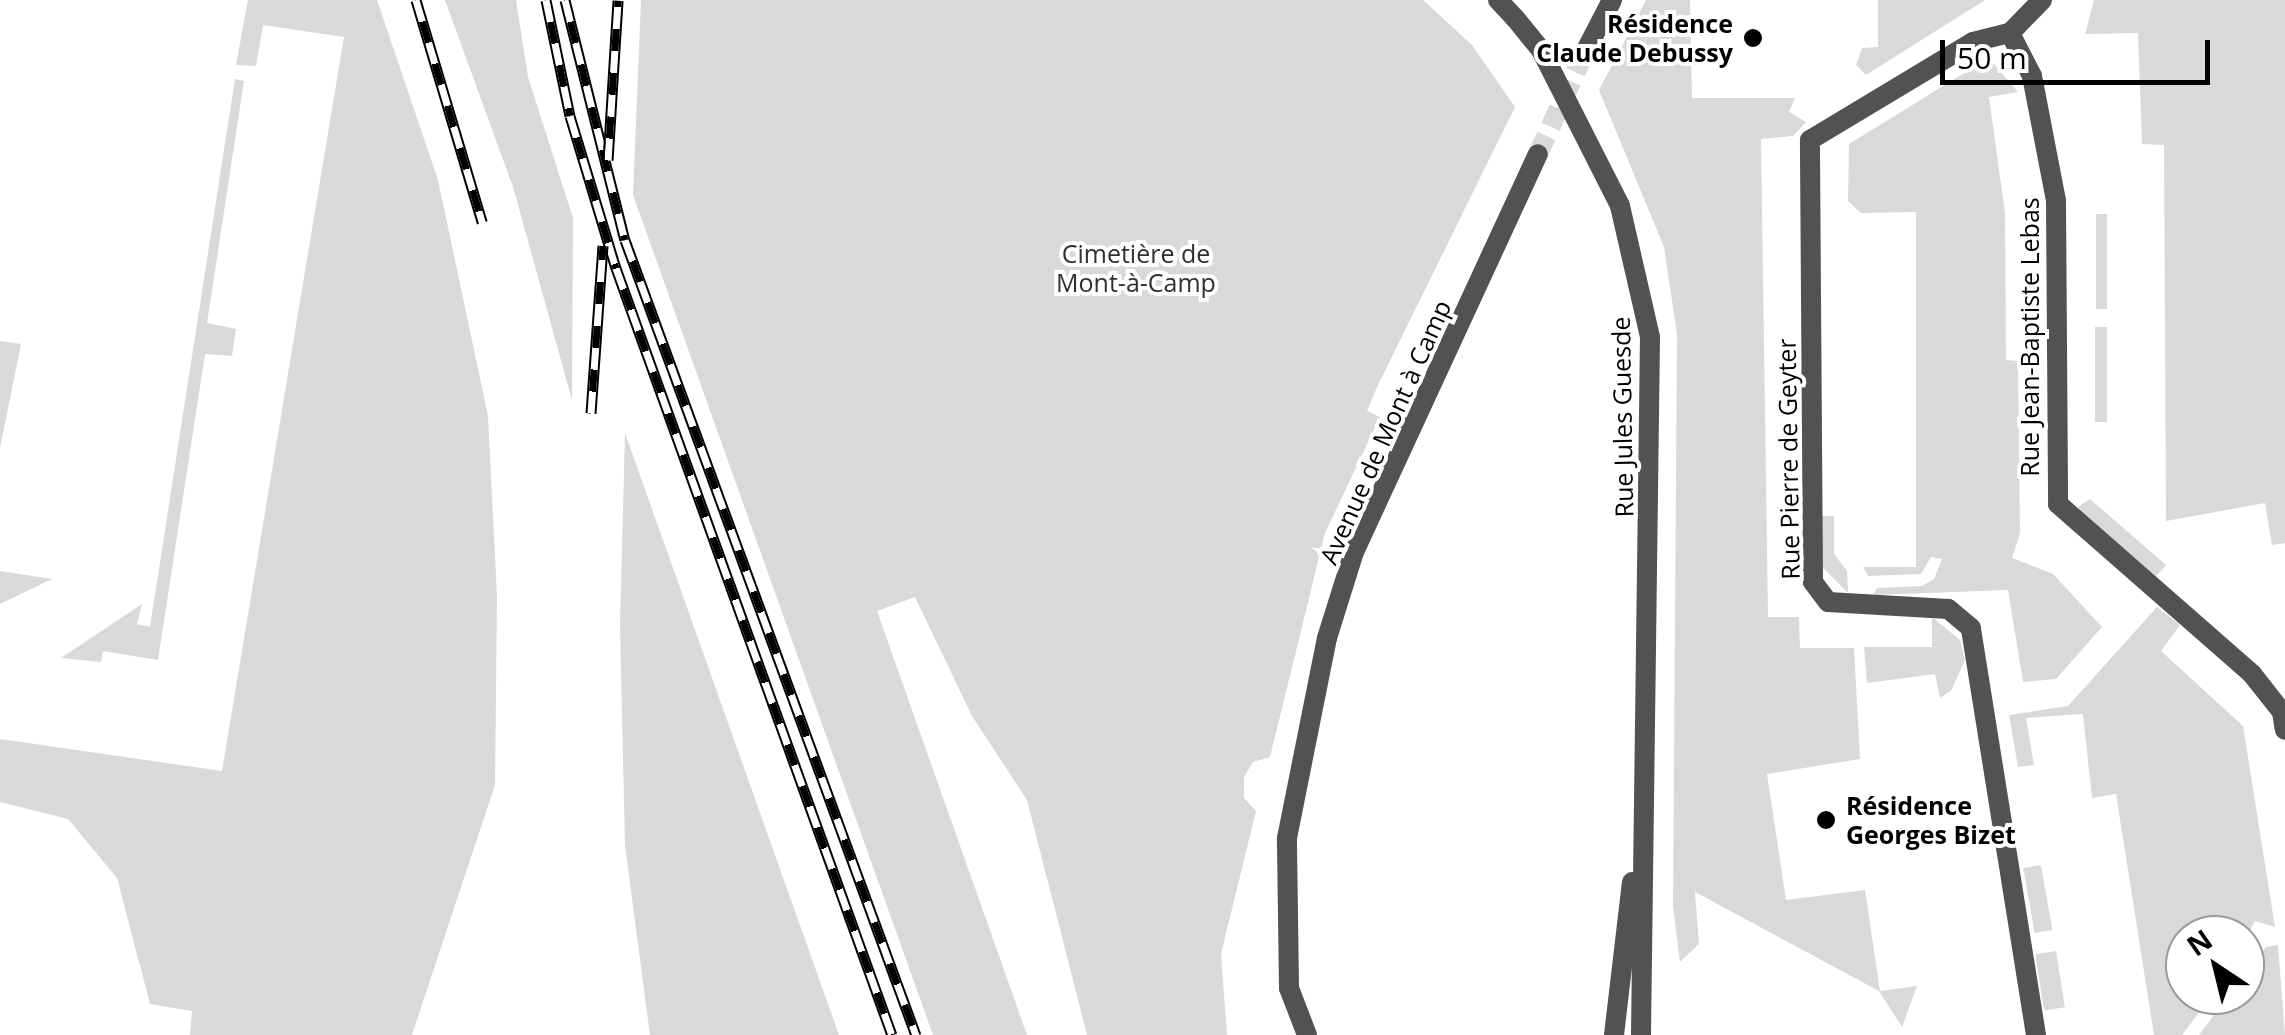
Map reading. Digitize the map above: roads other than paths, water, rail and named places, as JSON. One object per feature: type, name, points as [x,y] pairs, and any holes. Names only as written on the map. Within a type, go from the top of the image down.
[{"type":"street","name":"Rue Jules Guesde","points":[[1498,0],[1515,18],[1563,91],[1620,206],[1650,337],[1641,1035]]},
{"type":"street","points":[[1584,54],[1612,0]]},
{"type":"street","name":"Rue Pierre de Geyter","points":[[2036,1035],[1971,628],[1948,609],[1828,602],[1813,582],[1810,140],[1973,42],[2010,33],[2042,0]]},
{"type":"street","name":"Rue Jean-Baptiste Lebas","points":[[2010,33],[2032,76],[2056,201],[2058,504],[2252,674],[2282,712],[2285,730]]},
{"type":"street","name":"Avenue de Mont à Camp","points":[[1307,1035],[1289,988],[1287,838],[1328,638],[1362,535],[1538,154]]},
{"type":"street","name":"Rue Jules Guesde","points":[[1614,1035],[1641,811]]},
{"type":"tunnel","points":[[1538,154],[1584,54]]},
{"type":"railway","points":[[416,0],[482,222]]},
{"type":"railway","points":[[546,0],[570,116],[616,268],[892,1035]]},
{"type":"railway","points":[[565,0],[625,240],[916,1035]]},
{"type":"railway","points":[[608,160],[618,0]]},
{"type":"railway","points":[[591,413],[603,245]]},
{"type":"place","name":"Résidence Claude Debussy","points":[[1753,38]]},
{"type":"place","name":"Résidence Georges Bizet","points":[[1826,820]]},
{"type":"park label","name":"Cimetière de Mont-à-Camp","points":[[1136,268]]}]
